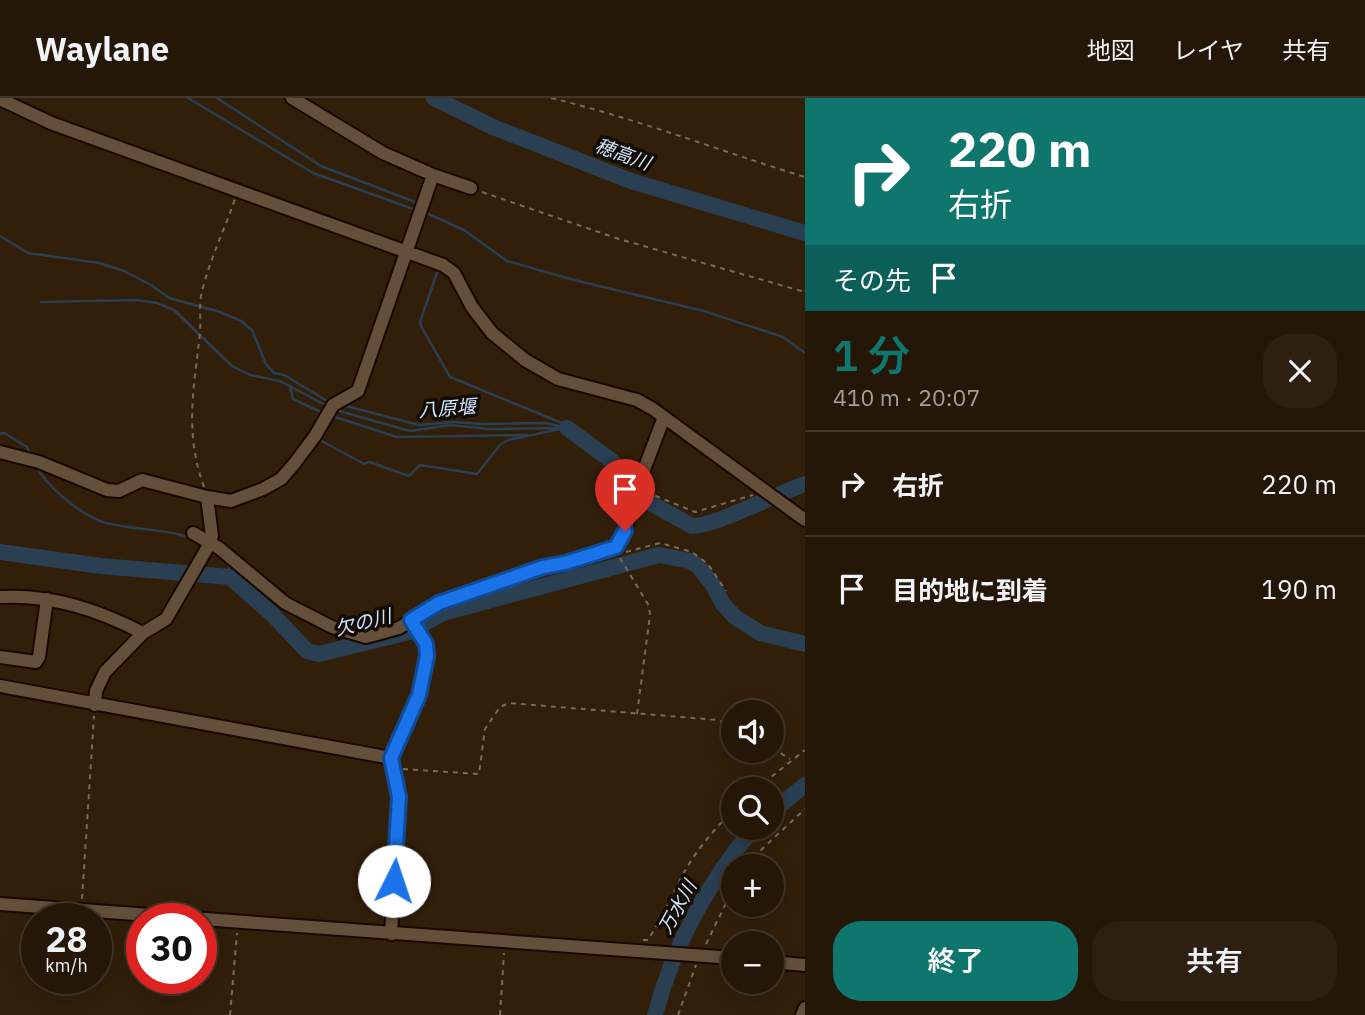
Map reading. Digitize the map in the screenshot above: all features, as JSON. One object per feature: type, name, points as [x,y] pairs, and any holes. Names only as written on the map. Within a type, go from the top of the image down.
[{"type":"street","points":[[292,98],[383,153],[471,188]]},
{"type":"street","points":[[0,99],[51,123],[450,269],[476,313],[505,346],[544,372],[573,384],[637,400],[664,416],[805,520]]},
{"type":"street","points":[[0,452],[34,460],[107,490],[119,491],[142,480],[208,498],[232,501],[281,479],[295,464],[336,402],[358,391],[433,175]]},
{"type":"street","points":[[192,533],[285,603],[332,627],[366,636],[415,626],[439,603],[534,570],[616,547],[625,531],[664,416]]},
{"type":"street","points":[[95,705],[96,691],[105,672],[143,633],[166,618],[208,546],[212,531],[208,498]]},
{"type":"street","points":[[0,597],[26,596],[76,605],[143,633]]},
{"type":"street","points":[[0,657],[36,662],[47,599]]},
{"type":"street","points":[[391,934],[399,802],[393,763],[426,666],[427,648],[415,626]]},
{"type":"street","points":[[0,686],[393,763]]},
{"type":"street","points":[[0,904],[21,906]]},
{"type":"street","points":[[112,912],[721,957]]},
{"type":"street","points":[[784,963],[805,965]]},
{"type":"street","points":[[802,1015],[805,1009]]},
{"type":"path","points":[[551,98],[680,135],[805,177]]},
{"type":"path","points":[[471,188],[619,239],[805,292]]},
{"type":"path","points":[[208,498],[192,444],[192,402],[200,329],[198,312],[202,292],[238,191]]},
{"type":"path","points":[[636,494],[695,512],[765,491]]},
{"type":"path","points":[[637,714],[650,615],[646,599],[619,555],[660,543],[692,552],[708,564],[726,591]]},
{"type":"path","points":[[393,763],[479,774],[485,729],[500,707],[509,703],[721,722]]},
{"type":"path","points":[[81,903],[95,705]]},
{"type":"path","points":[[770,777],[805,750]]},
{"type":"path","points":[[784,756],[791,760]]},
{"type":"path","points":[[758,854],[805,808]]},
{"type":"path","points":[[641,941],[648,940],[691,861],[721,823]]},
{"type":"path","points":[[230,1015],[238,921]]},
{"type":"path","points":[[500,1015],[505,943]]},
{"type":"waterway","points":[[188,98],[313,173],[416,210]]},
{"type":"waterway","points":[[217,98],[321,166],[415,202]]},
{"type":"waterway","name":"穂高川","points":[[434,98],[493,127],[631,181],[805,233]]},
{"type":"waterway","points":[[426,213],[464,230],[507,261],[704,311],[783,337],[805,353]]},
{"type":"waterway","points":[[0,236],[28,253],[99,263],[124,271],[169,298],[220,312],[241,321],[252,330],[266,364],[274,373],[284,375],[329,402]]},
{"type":"waterway","points":[[438,270],[420,322],[450,377],[562,423],[567,428]]},
{"type":"waterway","name":"八原堰","points":[[41,302],[136,300],[157,303],[174,310],[232,366],[250,375],[280,381],[327,406]]},
{"type":"waterway","points":[[290,386],[293,399],[323,413]]},
{"type":"waterway","name":"八原堰","points":[[342,405],[419,425],[453,422],[546,423],[567,428]]},
{"type":"waterway","name":"八原堰","points":[[336,410],[410,431],[451,425],[489,429],[560,428]]},
{"type":"waterway","points":[[332,416],[397,437],[526,435]]},
{"type":"waterway","name":"八原堰","points":[[567,428],[612,461],[627,490],[692,526],[716,521],[805,484]]},
{"type":"waterway","points":[[320,440],[364,464],[369,462],[409,476],[420,465],[477,474],[500,445],[508,440],[560,429]]},
{"type":"waterway","points":[[0,434],[4,433],[27,447],[30,454]]},
{"type":"waterway","points":[[36,466],[57,492],[76,508],[97,519],[106,523],[170,532],[191,538]]},
{"type":"waterway","name":"欠の川","points":[[0,552],[101,566],[230,577],[273,615],[307,651],[319,654],[409,632],[443,613],[659,555],[690,561],[698,566],[735,617],[760,633],[805,644]]},
{"type":"waterway","points":[[229,563],[230,577]]},
{"type":"waterway","name":"万水川","points":[[784,802],[805,785]]},
{"type":"waterway","name":"万水川","points":[[655,1015],[672,965],[694,916],[744,840]]},
{"type":"route","points":[[394,881],[399,797],[391,758],[419,695],[427,656],[426,644],[411,620],[439,603],[543,567],[616,547],[625,531]]}]
